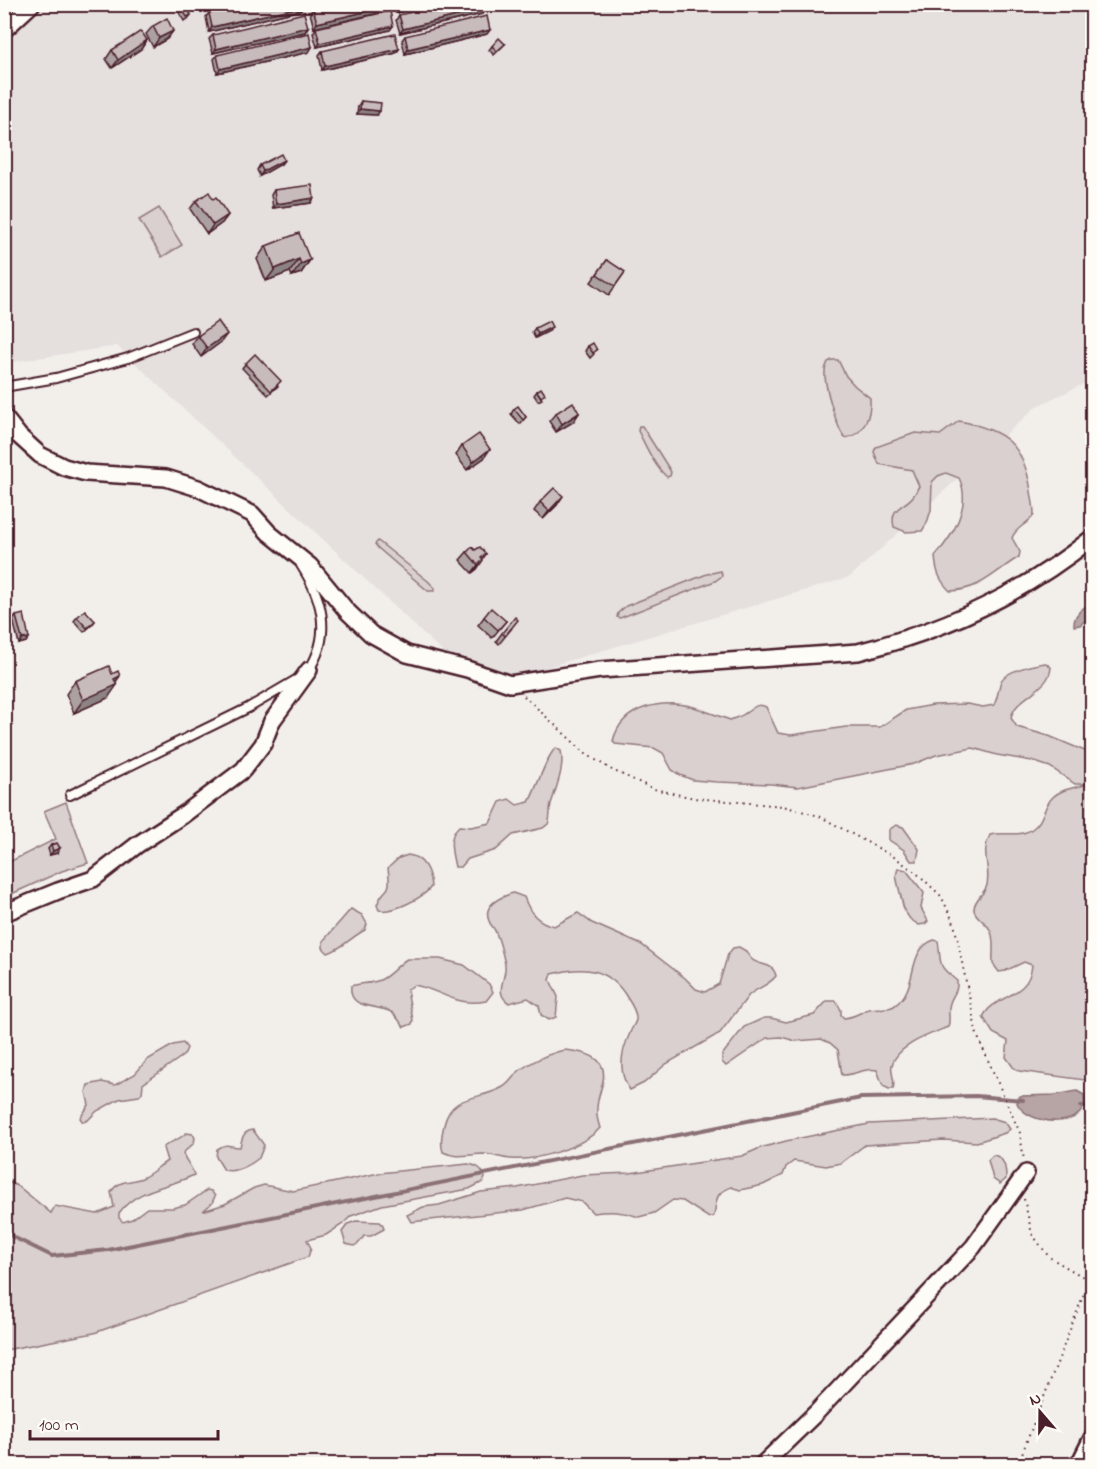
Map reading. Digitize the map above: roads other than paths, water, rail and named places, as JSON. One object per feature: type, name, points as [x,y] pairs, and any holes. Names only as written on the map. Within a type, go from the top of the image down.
[{"type":"street","points":[[4,30],[32,4]]},
{"type":"street","points":[[4,417],[19,436],[40,454],[64,466],[86,473],[166,478],[198,488],[252,514],[256,521],[309,566],[347,611],[383,642],[407,654],[467,669],[510,684],[573,673],[858,652],[894,643],[982,608],[1042,575],[1092,538]]},
{"type":"street","points":[[4,913],[93,879],[243,770],[263,744],[272,721],[309,670]]},
{"type":"street","points":[[763,1464],[816,1413],[973,1247],[1026,1173]]},
{"type":"street","points":[[1079,1464],[1092,1438]]},
{"type":"lane","points":[[4,387],[56,378],[128,358],[193,332]]},
{"type":"lane","points":[[70,795],[248,708],[292,684],[309,670],[320,649],[323,624],[318,600],[307,575],[292,552]]},
{"type":"waterway","points":[[4,1229],[13,1237],[52,1256],[108,1250],[861,1098],[976,1096],[1023,1100]]},
{"type":"waterway","points":[[1081,1106],[1092,1108]]}]
